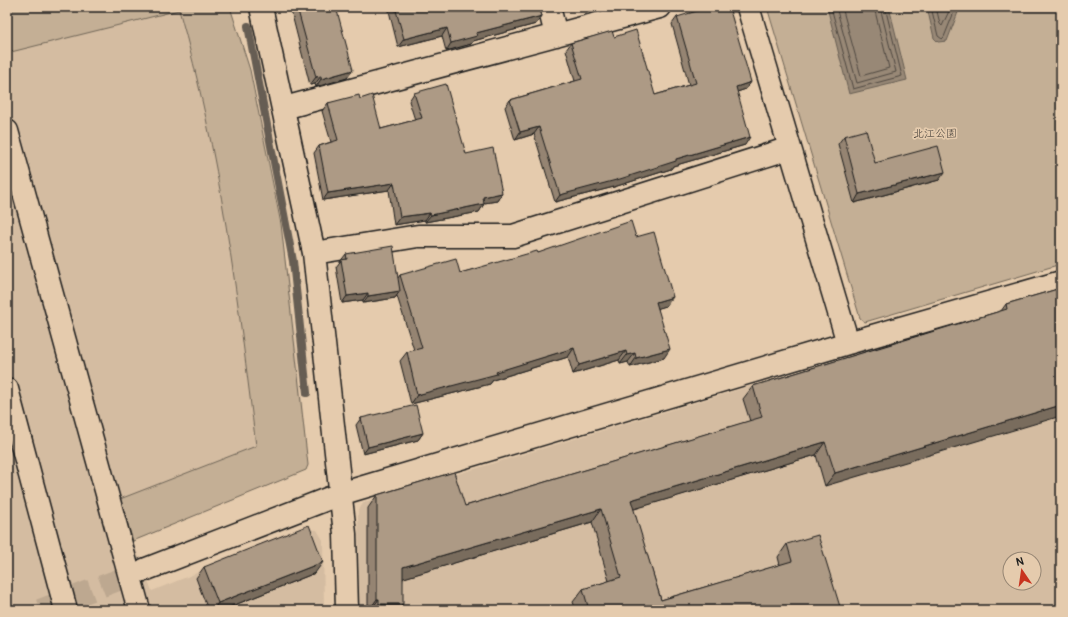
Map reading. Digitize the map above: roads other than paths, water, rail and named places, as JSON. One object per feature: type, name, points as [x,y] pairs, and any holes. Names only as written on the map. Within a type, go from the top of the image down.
[{"type":"street","points":[[260,7],[284,108],[314,253],[345,534],[347,610]]},
{"type":"street","points":[[549,7],[556,35]]},
{"type":"street","points":[[284,108],[660,7]]},
{"type":"street","points":[[748,7],[848,343]]},
{"type":"street","points":[[7,131],[139,610]]},
{"type":"street","points":[[314,253],[418,236],[513,236],[790,148]]},
{"type":"street","points":[[144,570],[340,494],[848,343],[1061,282]]},
{"type":"street","points":[[7,389],[66,610]]},
{"type":"water","points":[[827,7],[889,7],[907,80],[849,94]]},
{"type":"water","points":[[927,7],[960,7],[947,41],[938,42],[934,38]]},
{"type":"waterway","points":[[248,26],[293,261],[307,393]]},
{"type":"tunnel","points":[[40,610],[144,570]]},
{"type":"park label","name":"北江公園","points":[[935,133]]}]
